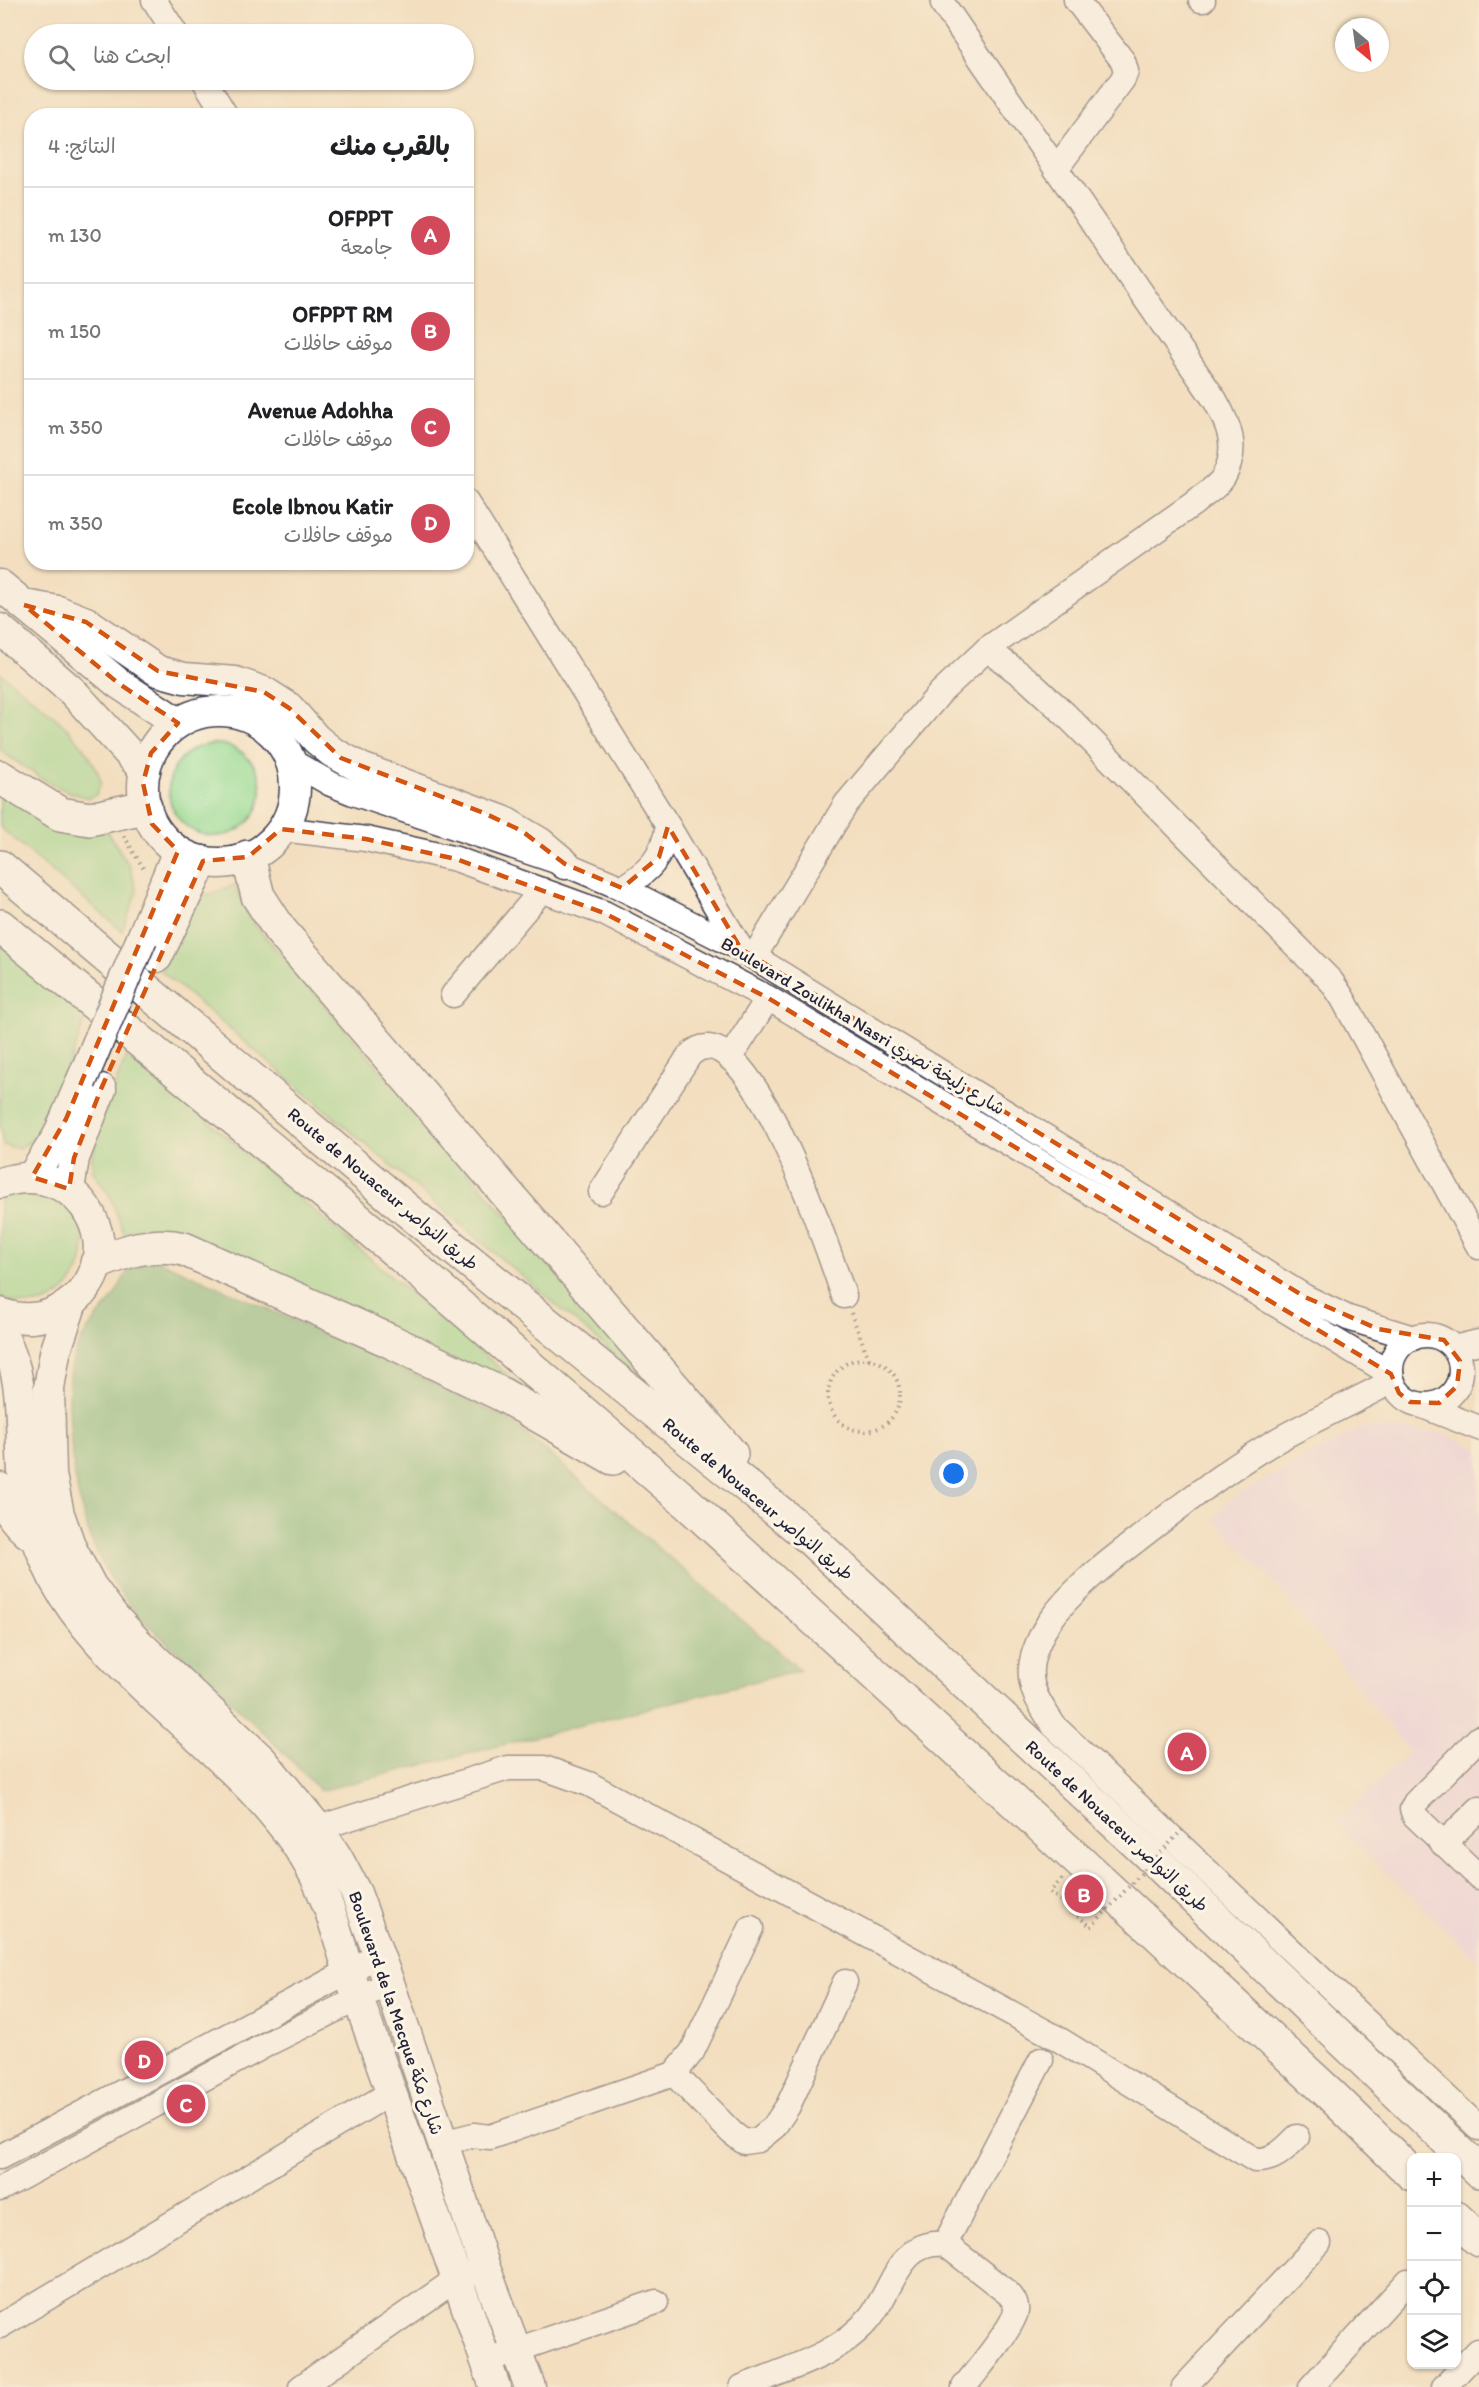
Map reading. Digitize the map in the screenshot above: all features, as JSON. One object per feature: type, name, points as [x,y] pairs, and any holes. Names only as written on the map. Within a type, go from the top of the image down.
[{"type":"highway","points":[[0,777],[60,814],[90,819],[145,807]]},
{"type":"highway","points":[[248,857],[258,896],[280,930],[603,1308],[801,1530]]},
{"type":"highway","name":"Route de Nouaceur طريق النواصر","points":[[0,867],[420,1221],[801,1530],[1142,1848],[1479,2171]]},
{"type":"highway","points":[[0,926],[398,1253],[684,1500],[1079,1861],[1330,2094],[1407,2169]]},
{"type":"highway","points":[[96,1263],[148,1245],[173,1246],[194,1253],[388,1340],[501,1395],[684,1500]]},
{"type":"highway","points":[[1461,2223],[1479,2240]]},
{"type":"main road","points":[[0,585],[118,683],[178,723]]},
{"type":"main road","points":[[24,605],[58,611],[86,622],[158,671],[184,678],[235,682],[264,692],[289,708],[323,746],[341,758],[361,768],[503,821],[540,843],[565,864]]},
{"type":"main road","points":[[0,629],[80,698],[145,771]]},
{"type":"main road","points":[[206,712],[236,713],[262,725],[274,735],[289,760],[293,772],[294,796],[287,819],[272,841],[248,857],[226,863],[190,856],[163,839],[152,824],[145,807],[143,783],[152,753],[163,736],[178,723],[206,712]]},
{"type":"main road","points":[[149,947],[165,883],[190,856]]},
{"type":"main road","points":[[69,1189],[91,1085],[190,856]]},
{"type":"main road","points":[[32,1177],[91,1085]]},
{"type":"main road","points":[[0,1184],[11,1179],[32,1177],[54,1182],[69,1189],[81,1201],[92,1219],[98,1240],[96,1263],[88,1284],[72,1302],[49,1315],[35,1318],[22,1318],[0,1313]]},
{"type":"main road","name":"Boulevard de la Mecque شارع مكة","points":[[72,1302],[55,1353],[49,1388],[51,1475],[59,1514],[71,1548],[91,1586],[114,1617],[138,1643],[262,1760],[318,1828],[339,1859],[356,1893],[379,1955],[445,2152],[490,2373]]},
{"type":"main road","name":"Boulevard de la Mecque شارع مكة","points":[[0,1331],[13,1356],[18,1377],[27,1503],[37,1540],[54,1579],[71,1608],[98,1642],[244,1782],[272,1812],[296,1844],[328,1905],[348,1970],[392,2092],[471,2273],[517,2350],[530,2387]]},
{"type":"main road","points":[[0,1488],[2,1498],[13,1518],[37,1540]]},
{"type":"street","points":[[154,0],[170,24]]},
{"type":"street","points":[[1056,169],[1123,79],[1126,71],[1123,61],[1076,0]]},
{"type":"street","points":[[474,515],[747,953],[846,804],[941,692],[987,649],[1193,504],[1224,477],[1233,451],[1229,425],[1215,400],[943,4]]},
{"type":"street","points":[[210,90],[221,108]]},
{"type":"street","points":[[987,649],[1028,680],[1065,714],[1331,981],[1342,997],[1479,1246]]},
{"type":"street","name":"Boulevard Zoulikha Nasri شارع زليخة نصري","points":[[289,760],[353,793],[565,864],[622,888],[747,953],[1305,1297],[1348,1318],[1413,1338]]},
{"type":"street","points":[[622,888],[649,870],[659,857],[668,826]]},
{"type":"street","name":"Boulevard Zoulikha Nasri شارع زليخة نصري","points":[[281,829],[366,839],[456,859],[604,913],[768,998],[1392,1377]]},
{"type":"street","points":[[453,995],[542,890]]},
{"type":"street","points":[[730,1058],[768,998]]},
{"type":"street","points":[[601,1192],[694,1051],[700,1048],[715,1048],[730,1058],[750,1080],[780,1130],[844,1296]]},
{"type":"street","points":[[1347,1406],[1415,1403],[1433,1405],[1445,1400],[1454,1392],[1470,1377],[1454,1348],[1438,1338],[1426,1335],[1402,1344],[1394,1355],[1392,1377],[1399,1393],[1415,1403],[1479,1428]]},
{"type":"street","points":[[1454,1348],[1479,1342]]},
{"type":"street","points":[[1392,1377],[1347,1406],[1283,1437],[1227,1473],[1117,1556],[1067,1600],[1048,1623],[1031,1667],[1032,1691],[1054,1726],[1479,2128]]},
{"type":"street","points":[[1479,1738],[1415,1803],[1412,1809],[1414,1815],[1479,1877]]},
{"type":"street","points":[[318,1828],[508,1768],[544,1768],[589,1784],[1055,2037],[1255,2160],[1267,2161],[1281,2153],[1297,2137]]},
{"type":"street","points":[[1443,1844],[1479,1809]]},
{"type":"street","points":[[445,2152],[478,2148],[490,2137],[674,2074],[692,2052],[751,1928]]},
{"type":"street","points":[[0,2157],[379,1955]]},
{"type":"street","points":[[674,2074],[732,2133],[744,2142],[758,2140],[774,2127],[788,2106],[845,1982]]},
{"type":"street","points":[[0,2189],[271,2042],[389,1983]]},
{"type":"street","points":[[945,2244],[1041,2060]]},
{"type":"street","points":[[0,2326],[392,2092]]},
{"type":"street","points":[[742,2387],[834,2349],[870,2318],[885,2297],[906,2257],[923,2245],[933,2243],[945,2244],[1009,2294],[1016,2304],[1016,2312],[1011,2324],[964,2387]]},
{"type":"street","points":[[1184,2387],[1319,2243]]},
{"type":"street","points":[[301,2387],[471,2273]]},
{"type":"street","points":[[1311,2387],[1407,2282]]},
{"type":"street","points":[[490,2373],[517,2350],[656,2302]]},
{"type":"street","points":[[1444,2387],[1478,2350]]},
{"type":"path","points":[[120,831],[149,877],[165,883]]},
{"type":"path","points":[[844,1296],[869,1359]]},
{"type":"path","points":[[858,1359],[869,1359],[879,1362],[894,1375],[901,1395],[895,1415],[879,1429],[859,1432],[849,1429],[833,1416],[827,1396],[833,1376],[840,1368],[858,1359]]},
{"type":"path","points":[[1050,1892],[1091,1927],[1184,1828]]},
{"type":"highlighted area","points":[[24,605],[86,622],[158,671],[264,692],[289,708],[341,758],[484,813],[522,831],[565,864],[622,888],[659,857],[668,826],[741,949],[1305,1297],[1378,1329],[1444,1340],[1460,1361],[1457,1386],[1439,1403],[1410,1402],[1399,1393],[1391,1374],[768,998],[604,913],[456,859],[366,839],[281,829],[248,857],[203,861],[101,1089],[74,1158],[69,1189],[32,1177],[66,1119],[178,851],[152,824],[143,783],[151,753],[178,723],[118,683]]},
{"type":"shaded area","points":[[1362,1427],[1443,1433],[1479,1448],[1479,1962],[1335,1823],[1409,1752],[1270,1578],[1213,1518],[1235,1496]]},
{"type":"green space","points":[[0,673],[59,721],[85,750],[101,782],[96,795],[88,798],[65,790],[42,778],[0,750]]},
{"type":"green space","points":[[215,744],[233,747],[248,757],[258,772],[261,790],[258,808],[248,823],[233,833],[215,836],[197,833],[182,823],[172,808],[169,790],[172,772],[182,757],[197,747]]},
{"type":"green space","points":[[0,787],[85,832],[108,832],[130,867],[137,892],[122,931],[0,827]]},
{"type":"green space","points":[[235,885],[250,919],[659,1392],[161,971],[182,915],[196,899]]},
{"type":"green space","points":[[0,944],[86,1017],[52,1107],[43,1124],[25,1145],[17,1147],[3,1145],[0,1127]]},
{"type":"green space","points":[[128,1053],[530,1394],[152,1230],[124,1233],[110,1196],[92,1170],[92,1157],[102,1116]]},
{"type":"green space","points":[[11,1192],[48,1194],[68,1206],[79,1222],[84,1242],[81,1262],[73,1280],[59,1295],[41,1303],[18,1303],[0,1297],[0,1198]]},
{"type":"green space","points":[[155,1259],[419,1376],[511,1421],[800,1670],[320,1791],[262,1731],[136,1611],[113,1583],[89,1534],[79,1499],[71,1445],[69,1386],[73,1360],[84,1336],[112,1300],[128,1272],[138,1265]]},
{"type":"place","name":"OFPPT","points":[[1187,1752]]},
{"type":"place","name":"OFPPT RM","points":[[1084,1894]]},
{"type":"place","name":"Ecole Ibnou Katir","points":[[144,2060]]},
{"type":"place","name":"Avenue Adohha","points":[[186,2104]]}]
